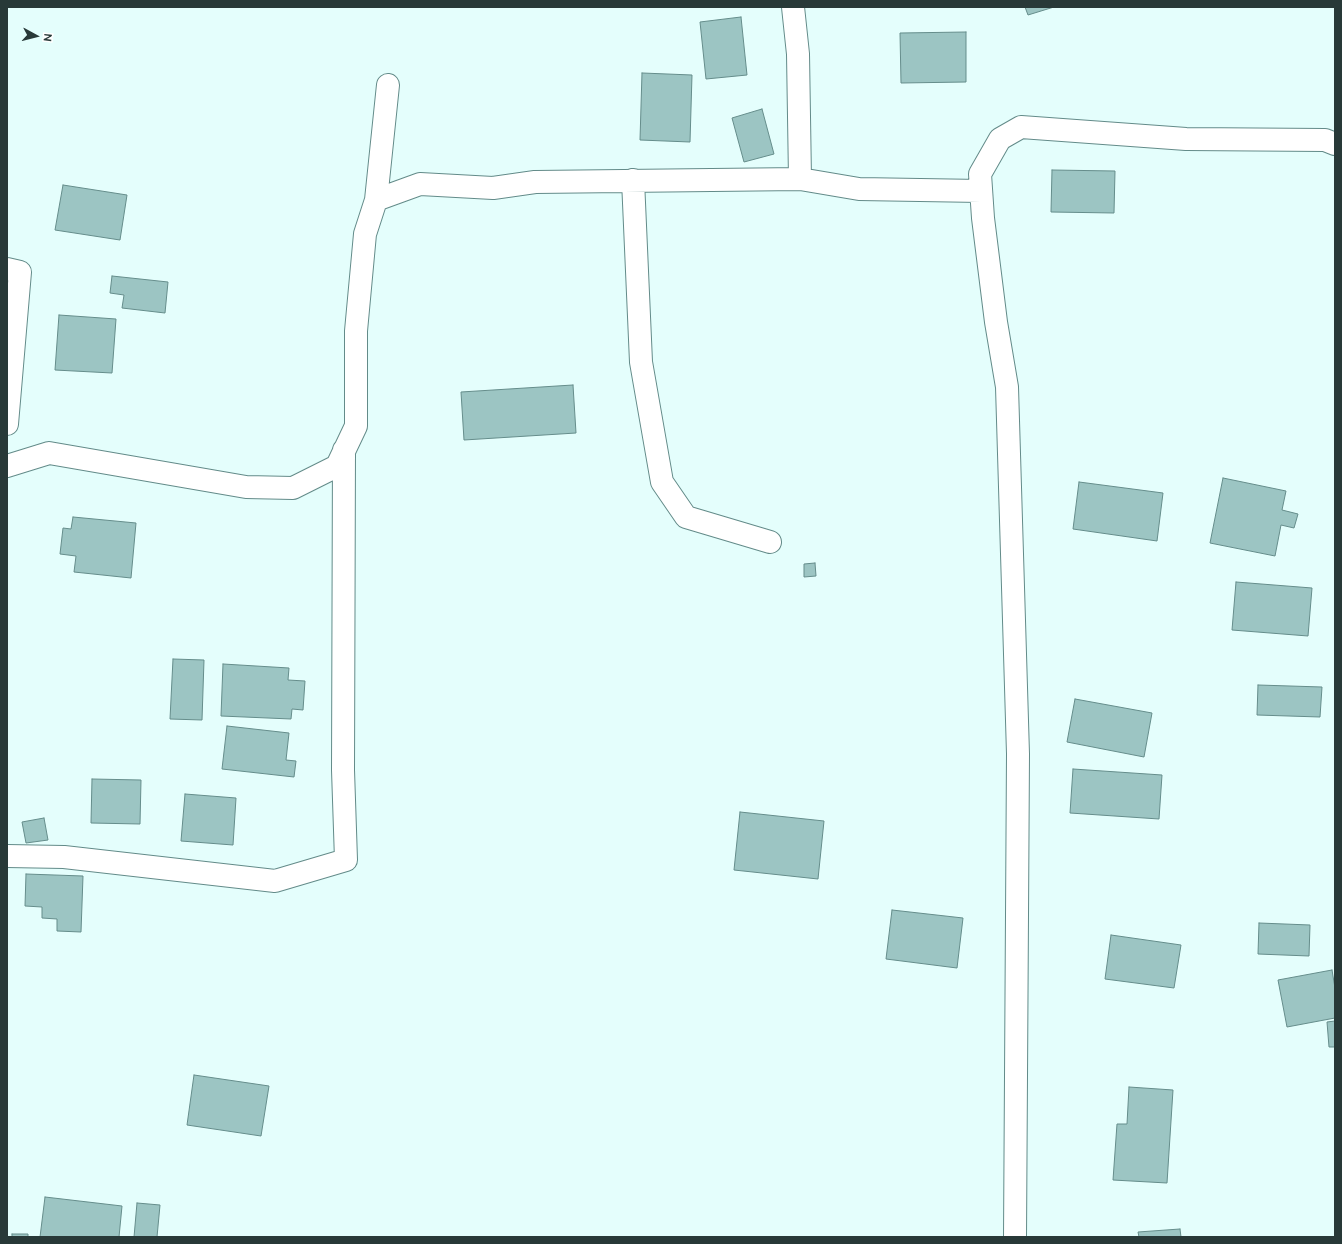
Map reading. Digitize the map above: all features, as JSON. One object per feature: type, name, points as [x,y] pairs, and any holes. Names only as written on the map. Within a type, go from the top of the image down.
[{"type":"street","points":[[794,7],[798,54],[800,179]]},
{"type":"street","points":[[7,466],[49,453],[246,487],[293,488],[337,466],[356,426],[356,331],[362,264],[365,234],[376,200],[388,84]]},
{"type":"street","points":[[1015,1237],[1018,754],[1007,387],[996,322],[983,218],[980,174],[1000,139],[1021,127],[1186,139],[1325,140],[1335,144]]},
{"type":"street","points":[[376,200],[420,184],[493,188],[535,182],[633,180],[800,179],[859,189],[981,191]]},
{"type":"street","points":[[633,180],[641,362],[662,482],[686,517],[770,542]]},
{"type":"street","points":[[7,269],[20,272],[7,424]]},
{"type":"street","points":[[7,856],[64,858],[275,881],[346,860],[344,770],[344,450]]},
{"type":"building","points":[[1025,7],[1054,7],[1028,15]]},
{"type":"building","points":[[741,17],[747,75],[706,79],[700,22]]},
{"type":"building","points":[[966,32],[966,82],[901,83],[900,33]]},
{"type":"building","points":[[642,73],[692,75],[690,142],[640,140]]},
{"type":"building","points":[[762,109],[774,154],[744,162],[732,118]]},
{"type":"building","points":[[1052,170],[1115,171],[1114,213],[1051,212]]},
{"type":"building","points":[[63,185],[127,195],[120,240],[55,230]]},
{"type":"building","points":[[112,276],[168,282],[165,313],[122,308],[124,295],[110,293]]},
{"type":"building","points":[[59,315],[116,319],[112,373],[55,370]]},
{"type":"building","points":[[573,385],[576,433],[464,440],[461,392]]},
{"type":"building","points":[[1223,478],[1286,491],[1282,510],[1298,514],[1294,528],[1281,525],[1275,556],[1210,543]]},
{"type":"building","points":[[1079,482],[1163,493],[1157,541],[1073,529]]},
{"type":"building","points":[[73,517],[136,523],[131,578],[74,572],[76,556],[60,554],[63,528],[71,529]]},
{"type":"building","points":[[815,563],[816,576],[804,577],[804,564]]},
{"type":"building","points":[[1236,582],[1312,588],[1308,636],[1232,630]]},
{"type":"building","points":[[173,659],[204,660],[202,720],[170,719]]},
{"type":"building","points":[[223,664],[289,668],[288,680],[305,681],[303,710],[292,709],[291,719],[221,716]]},
{"type":"building","points":[[1258,685],[1322,687],[1320,717],[1257,715]]},
{"type":"building","points":[[1075,699],[1152,713],[1144,757],[1067,742]]},
{"type":"building","points":[[227,726],[289,733],[286,760],[296,761],[294,777],[222,769]]},
{"type":"building","points":[[1073,769],[1162,775],[1159,819],[1070,813]]},
{"type":"building","points":[[92,779],[141,780],[140,824],[91,823]]},
{"type":"building","points":[[185,794],[236,798],[233,845],[181,841]]},
{"type":"building","points":[[740,812],[824,821],[818,879],[734,870]]},
{"type":"building","points":[[44,818],[48,840],[26,843],[22,822]]},
{"type":"building","points":[[26,874],[83,876],[81,932],[57,931],[57,919],[42,918],[42,907],[25,906]]},
{"type":"building","points":[[892,910],[963,918],[957,968],[886,959]]},
{"type":"building","points":[[1259,923],[1310,925],[1309,956],[1258,954]]},
{"type":"building","points":[[1111,935],[1181,945],[1174,988],[1105,979]]},
{"type":"building","points":[[1332,970],[1335,988],[1335,1018],[1287,1027],[1278,980]]},
{"type":"building","points":[[1335,1021],[1335,1047],[1329,1047],[1327,1022]]},
{"type":"building","points":[[194,1075],[269,1086],[261,1136],[187,1125]]},
{"type":"building","points":[[1129,1087],[1173,1090],[1167,1183],[1113,1180],[1117,1124],[1127,1124]]},
{"type":"building","points":[[45,1197],[122,1206],[119,1237],[40,1237]]},
{"type":"building","points":[[137,1203],[160,1205],[157,1237],[134,1237]]},
{"type":"building","points":[[1180,1229],[1181,1237],[1139,1237],[1138,1232]]},
{"type":"building","points":[[12,1234],[28,1234],[28,1237],[12,1237]]}]
